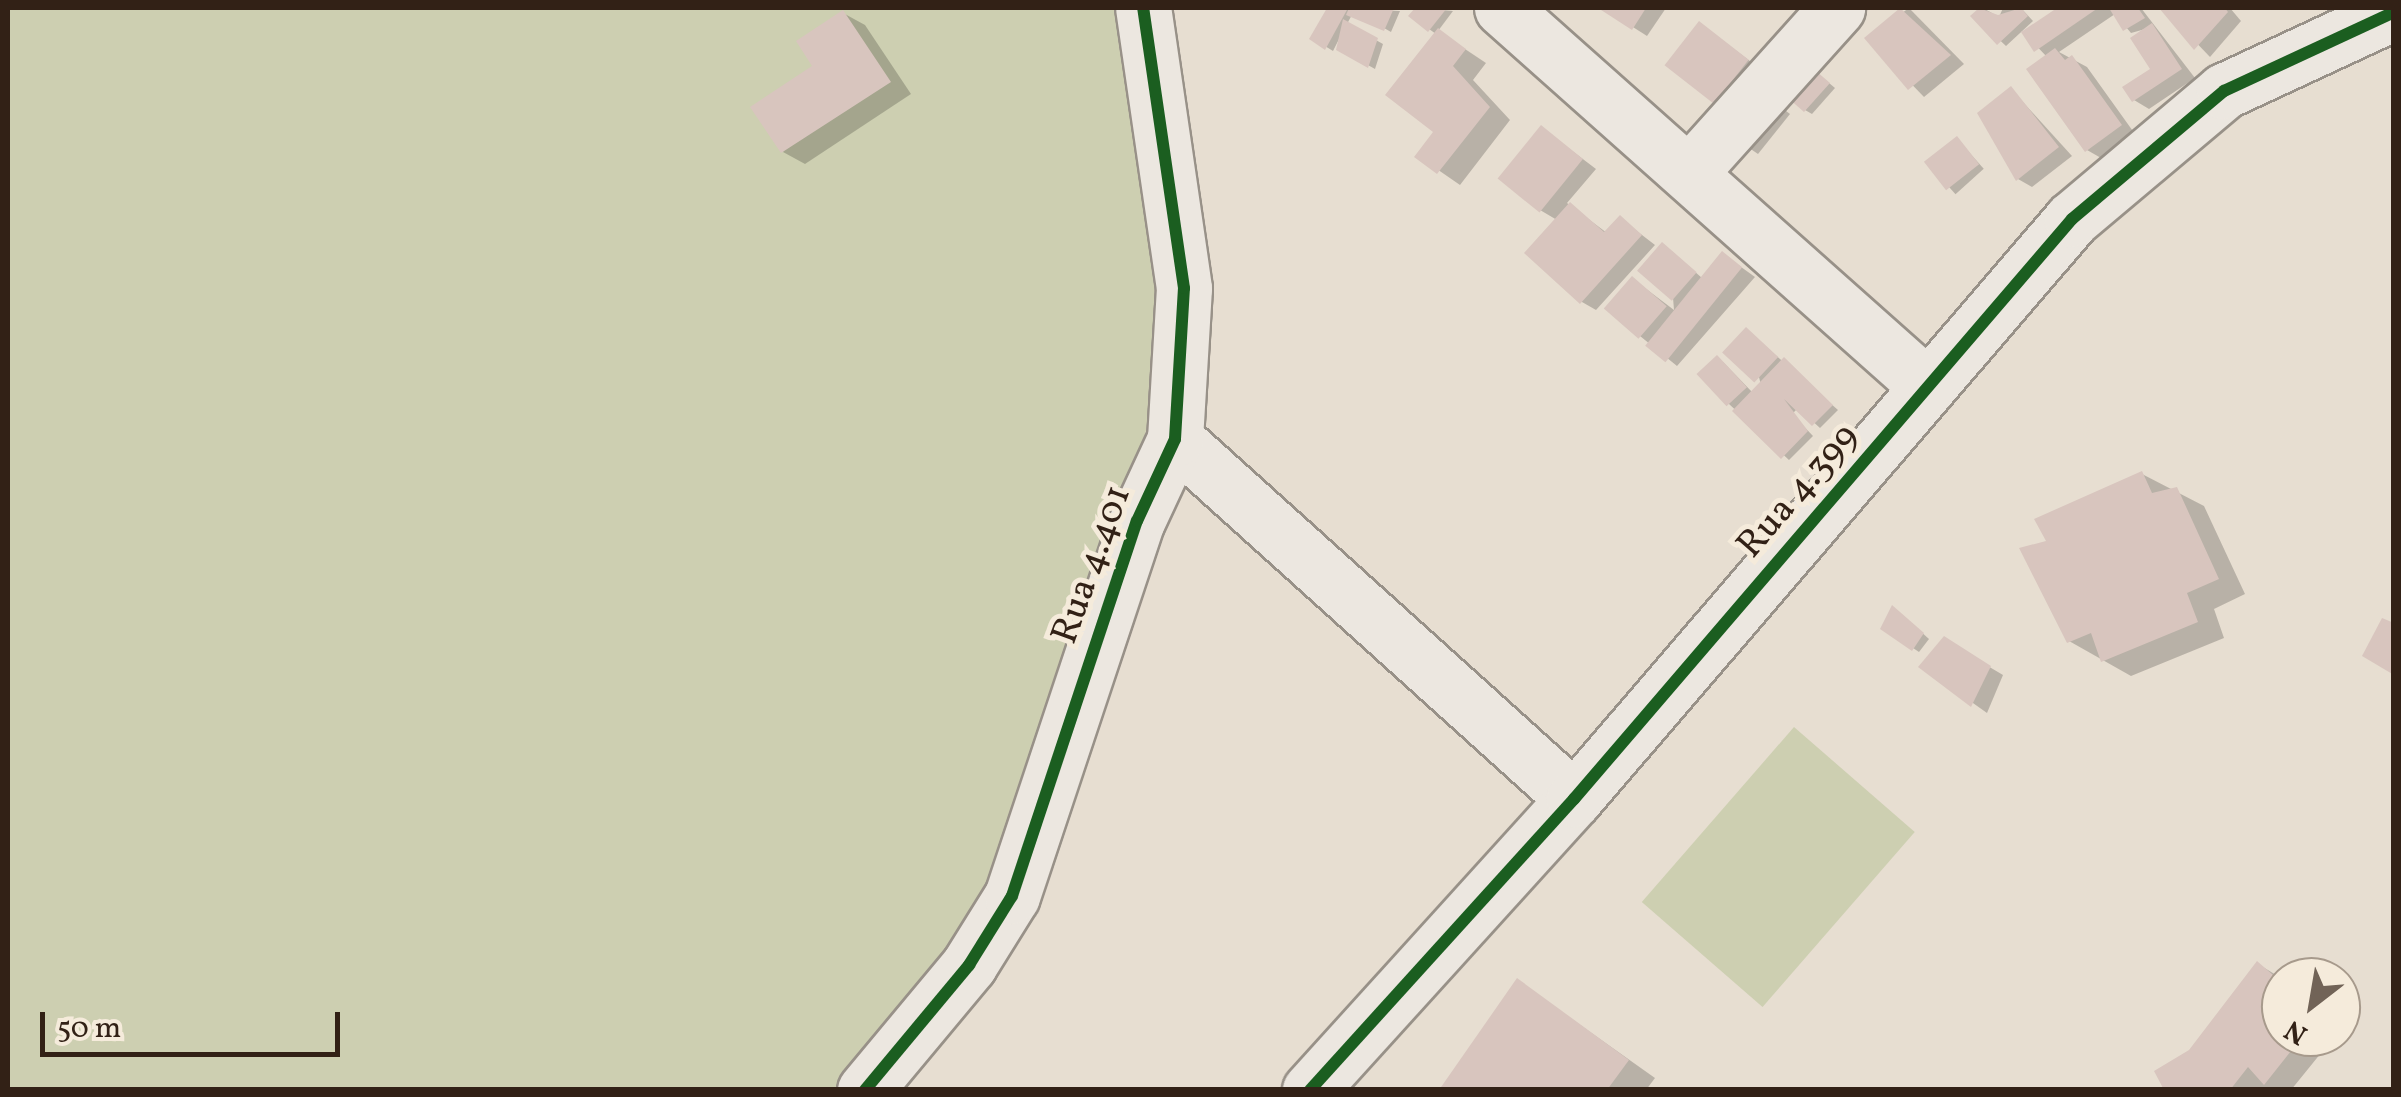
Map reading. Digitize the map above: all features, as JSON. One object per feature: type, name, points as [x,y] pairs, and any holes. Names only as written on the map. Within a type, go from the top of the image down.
[{"type":"street","name":"Rua 4.401","points":[[865,1090],[969,965],[1012,896],[1130,539],[1174,438],[1184,288],[1143,8]]},
{"type":"street","points":[[1502,8],[1928,387]]},
{"type":"street","points":[[1689,173],[1837,8]]},
{"type":"street","name":"Rua 4.399","points":[[1310,1090],[1574,799],[2072,219],[2149,148],[2224,91],[2394,12]]},
{"type":"street","points":[[1174,438],[1574,799]]},
{"type":"green space","points":[[8,8],[1128,8],[1171,309],[1144,440],[1083,622],[1012,896],[857,1089],[8,1089]]},
{"type":"green space","points":[[1794,727],[1915,832],[1763,1007],[1642,902]]},
{"type":"building","points":[[1327,8],[1348,8],[1325,50],[1309,39]]},
{"type":"building","points":[[1349,8],[1394,8],[1384,31],[1346,15]]},
{"type":"building","points":[[1415,8],[1447,8],[1428,32],[1408,16]]},
{"type":"building","points":[[1598,8],[1646,8],[1632,30]]},
{"type":"building","points":[[1900,8],[1951,55],[1908,90],[1864,38]]},
{"type":"building","points":[[1979,8],[1998,15],[2021,8],[2028,16],[1997,45],[1970,16]]},
{"type":"building","points":[[2057,8],[2098,8],[2034,52],[2021,32]]},
{"type":"building","points":[[2109,8],[2138,8],[2145,18],[2123,31]]},
{"type":"building","points":[[2159,8],[2225,8],[2228,12],[2194,50]]},
{"type":"building","points":[[843,10],[891,82],[781,153],[750,107],[812,66],[796,41]]},
{"type":"building","points":[[1343,19],[1378,38],[1368,68],[1336,50]]},
{"type":"building","points":[[1699,21],[1749,60],[1714,104],[1665,65]]},
{"type":"building","points":[[2152,23],[2182,69],[2132,102],[2122,87],[2150,69],[2130,38]]},
{"type":"building","points":[[1438,28],[1466,49],[1453,66],[1490,107],[1437,174],[1414,157],[1433,132],[1385,95]]},
{"type":"building","points":[[2055,48],[2065,60],[2072,55],[2122,125],[2085,152],[2026,69]]},
{"type":"building","points":[[1809,65],[1830,83],[1804,112],[1778,89]]},
{"type":"building","points":[[2011,86],[2059,147],[2016,181],[1977,113]]},
{"type":"building","points":[[1541,125],[1583,159],[1540,213],[1498,179]]},
{"type":"building","points":[[1957,136],[1979,164],[1946,190],[1924,162]]},
{"type":"building","points":[[1570,202],[1604,232],[1620,215],[1642,235],[1580,304],[1524,253]]},
{"type":"building","points":[[1662,242],[1697,272],[1672,301],[1637,271]]},
{"type":"building","points":[[1722,251],[1742,267],[1665,362],[1645,346]]},
{"type":"building","points":[[1632,276],[1667,306],[1639,339],[1604,308]]},
{"type":"building","points":[[1746,327],[1778,357],[1754,383],[1722,353]]},
{"type":"building","points":[[1717,355],[1747,387],[1727,406],[1697,374]]},
{"type":"building","points":[[1784,357],[1833,405],[1812,426],[1784,399],[1808,431],[1781,459],[1732,411]]},
{"type":"building","points":[[2142,471],[2152,493],[2177,487],[2219,579],[2187,593],[2198,622],[2101,662],[2091,633],[2067,643],[2019,548],[2046,541],[2034,519]]},
{"type":"building","points":[[1892,605],[1924,633],[1912,651],[1880,629]]},
{"type":"building","points":[[2382,618],[2394,623],[2394,675],[2362,656]]},
{"type":"building","points":[[1944,636],[1991,666],[1971,707],[1918,667]]},
{"type":"building","points":[[2257,961],[2261,964],[2261,1057],[2286,1057],[2264,1085],[2248,1067],[2230,1090],[2164,1090],[2154,1071],[2189,1050]]},
{"type":"building","points":[[1517,978],[1629,1060],[1607,1090],[1439,1090]]},
{"type":"cycle path","points":[[865,1090],[969,965],[1012,896],[1137,521],[1175,439],[1184,288],[1143,8]]},
{"type":"cycle path","points":[[1310,1090],[1574,799],[2072,219],[2224,91],[2394,12]]}]
